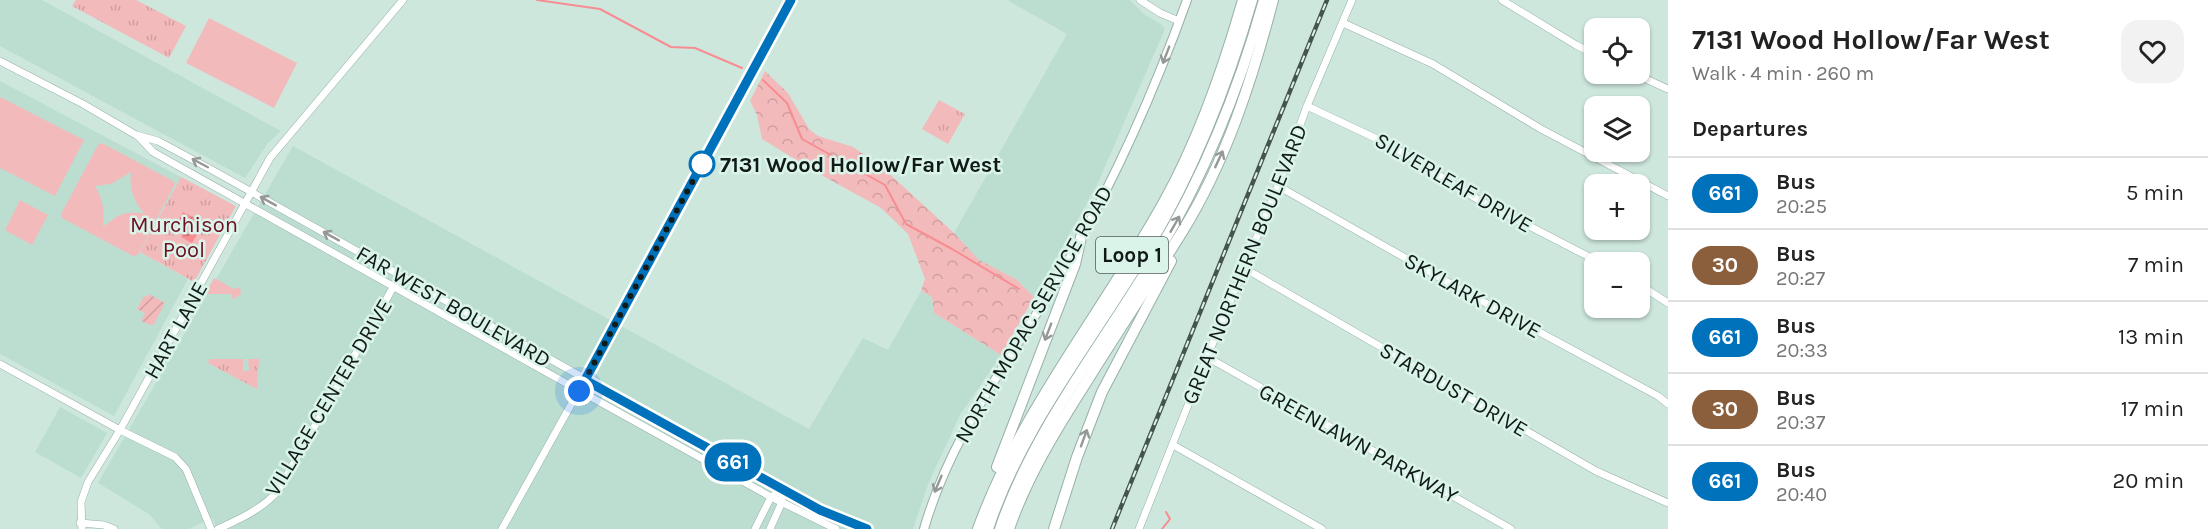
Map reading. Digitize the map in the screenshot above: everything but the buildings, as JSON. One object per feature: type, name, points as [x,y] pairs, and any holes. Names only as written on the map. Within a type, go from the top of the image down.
[{"type":"highway","name":"Loop 1","points":[[978,529],[990,496],[1032,413],[1140,242],[1172,186],[1211,99],[1243,0]]},
{"type":"highway","points":[[988,529],[1004,488],[1029,437],[1148,247],[1190,170],[1218,105],[1252,0]]},
{"type":"highway","points":[[1000,529],[1015,491],[1039,442],[1158,253],[1201,175],[1242,74],[1264,0]]},
{"type":"highway","name":"Loop 1","points":[[1009,529],[1025,490],[1056,430],[1183,230],[1209,181],[1238,116],[1273,0]]},
{"type":"highway","points":[[1054,529],[1077,457],[1102,392],[1171,261],[1183,230]]},
{"type":"highway","points":[[990,496],[996,468],[1075,264],[1081,237]]},
{"type":"main road","name":"NORTH MOPAC SERVICE ROAD","points":[[924,529],[934,493],[958,441],[1056,282],[1081,237],[1127,144],[1186,0]]},
{"type":"street","name":"HART LANE","points":[[81,526],[81,502],[88,482],[120,430],[270,158],[403,0]]},
{"type":"street","points":[[502,529],[790,0]]},
{"type":"street","points":[[1140,0],[1160,13],[1179,21]]},
{"type":"street","name":"GREAT NORTHERN BOULEVARD","points":[[1138,529],[1278,186],[1307,106],[1352,0]]},
{"type":"street","points":[[1502,0],[1584,49]]},
{"type":"street","points":[[1343,23],[1433,64],[1541,129],[1668,196]]},
{"type":"street","name":"FAR WEST BOULEVARD","points":[[0,62],[83,104],[136,135],[153,152],[579,391],[771,497],[836,529]]},
{"type":"street","points":[[1650,81],[1668,89]]},
{"type":"street","name":"SILVERLEAF DRIVE","points":[[1307,106],[1392,146],[1477,199],[1584,254]]},
{"type":"street","name":"FAR WEST BOULEVARD","points":[[136,135],[158,141],[252,192],[782,490],[820,510],[867,529]]},
{"type":"street","name":"SKYLARK DRIVE","points":[[1278,186],[1457,288],[1658,396],[1668,404]]},
{"type":"street","name":"STARDUST DRIVE","points":[[1244,268],[1596,471],[1668,503]]},
{"type":"street","name":"VILLAGE CENTER DRIVE","points":[[218,529],[250,514],[278,491],[400,275]]},
{"type":"street","points":[[1650,291],[1668,303]]},
{"type":"street","name":"GREENLAWN PARKWAY","points":[[1207,357],[1511,529]]},
{"type":"street","points":[[0,364],[120,430],[175,457],[186,470],[211,529]]},
{"type":"street","points":[[1173,445],[1322,529]]},
{"type":"street","points":[[755,529],[771,497],[782,490]]},
{"type":"street","points":[[770,529],[782,502],[782,490]]},
{"type":"street","points":[[81,526],[104,525],[114,529]]},
{"type":"shaded area","points":[[0,0],[42,0],[281,131],[268,143],[245,178],[0,46]]},
{"type":"shaded area","points":[[1007,0],[1130,0],[1145,15],[1161,24],[1165,29],[1096,187],[1034,297],[1016,279],[979,261],[954,233],[1067,34]]},
{"type":"shaded area","points":[[0,81],[181,177],[140,252],[188,279],[114,416],[0,354]]},
{"type":"shaded area","points":[[293,146],[809,429],[863,338],[888,350],[921,291],[932,297],[934,313],[1001,355],[960,415],[929,482],[913,529],[217,529],[212,518],[189,529],[162,529],[149,514],[98,483]]},
{"type":"shaded area","points":[[60,407],[107,433],[81,478],[35,452]]},
{"type":"green space","points":[[76,0],[136,0],[186,26],[169,58],[72,6]]},
{"type":"green space","points":[[209,18],[297,63],[274,108],[186,63]]},
{"type":"green space","points":[[765,71],[788,93],[809,129],[818,136],[853,147],[882,167],[954,233],[979,260],[1016,279],[1034,297],[1001,355],[934,313],[932,297],[921,291],[925,279],[908,234],[881,208],[762,139],[757,115],[750,101]]},
{"type":"green space","points":[[0,97],[84,140],[55,196],[0,168]]},
{"type":"green space","points":[[939,100],[965,114],[948,144],[922,129]]},
{"type":"green space","points":[[102,143],[175,184],[138,255],[133,256],[62,218],[61,214],[98,145]],"holes":[[[131,172],[133,194],[144,213],[122,214],[103,227],[103,205],[95,186],[111,184]]]},
{"type":"green space","name":"Murchison Pool","points":[[181,177],[236,206],[194,282],[140,252]]},
{"type":"green space","points":[[20,200],[48,215],[32,245],[5,230]]},
{"type":"green space","points":[[214,278],[234,289],[240,287],[241,294],[234,299],[231,297],[232,294],[205,294]]},
{"type":"green space","points":[[149,294],[165,303],[154,324],[150,325],[141,321],[145,313],[137,309],[144,296],[147,297]]},
{"type":"green space","points":[[209,359],[243,359],[243,371],[249,371],[248,359],[259,359],[257,389],[208,363]]},
{"type":"water","points":[[183,212],[204,223],[192,243],[181,237],[187,225],[179,220]]},
{"type":"waterway","points":[[537,0],[600,9],[671,47],[695,48],[742,68]]},
{"type":"waterway","points":[[763,80],[787,103],[802,139],[885,185],[906,224],[1019,289]]},
{"type":"waterway","points":[[1162,529],[1170,519],[1166,512]]},
{"type":"railway","points":[[1112,529],[1327,0]]},
{"type":"bus line","name":"661","points":[[791,0],[585,380],[820,510],[867,529]]},
{"type":"place","name":"7131 Wood Hollow/Far West","points":[[702,164]]},
{"type":"route","points":[[579,391],[702,164]]}]
